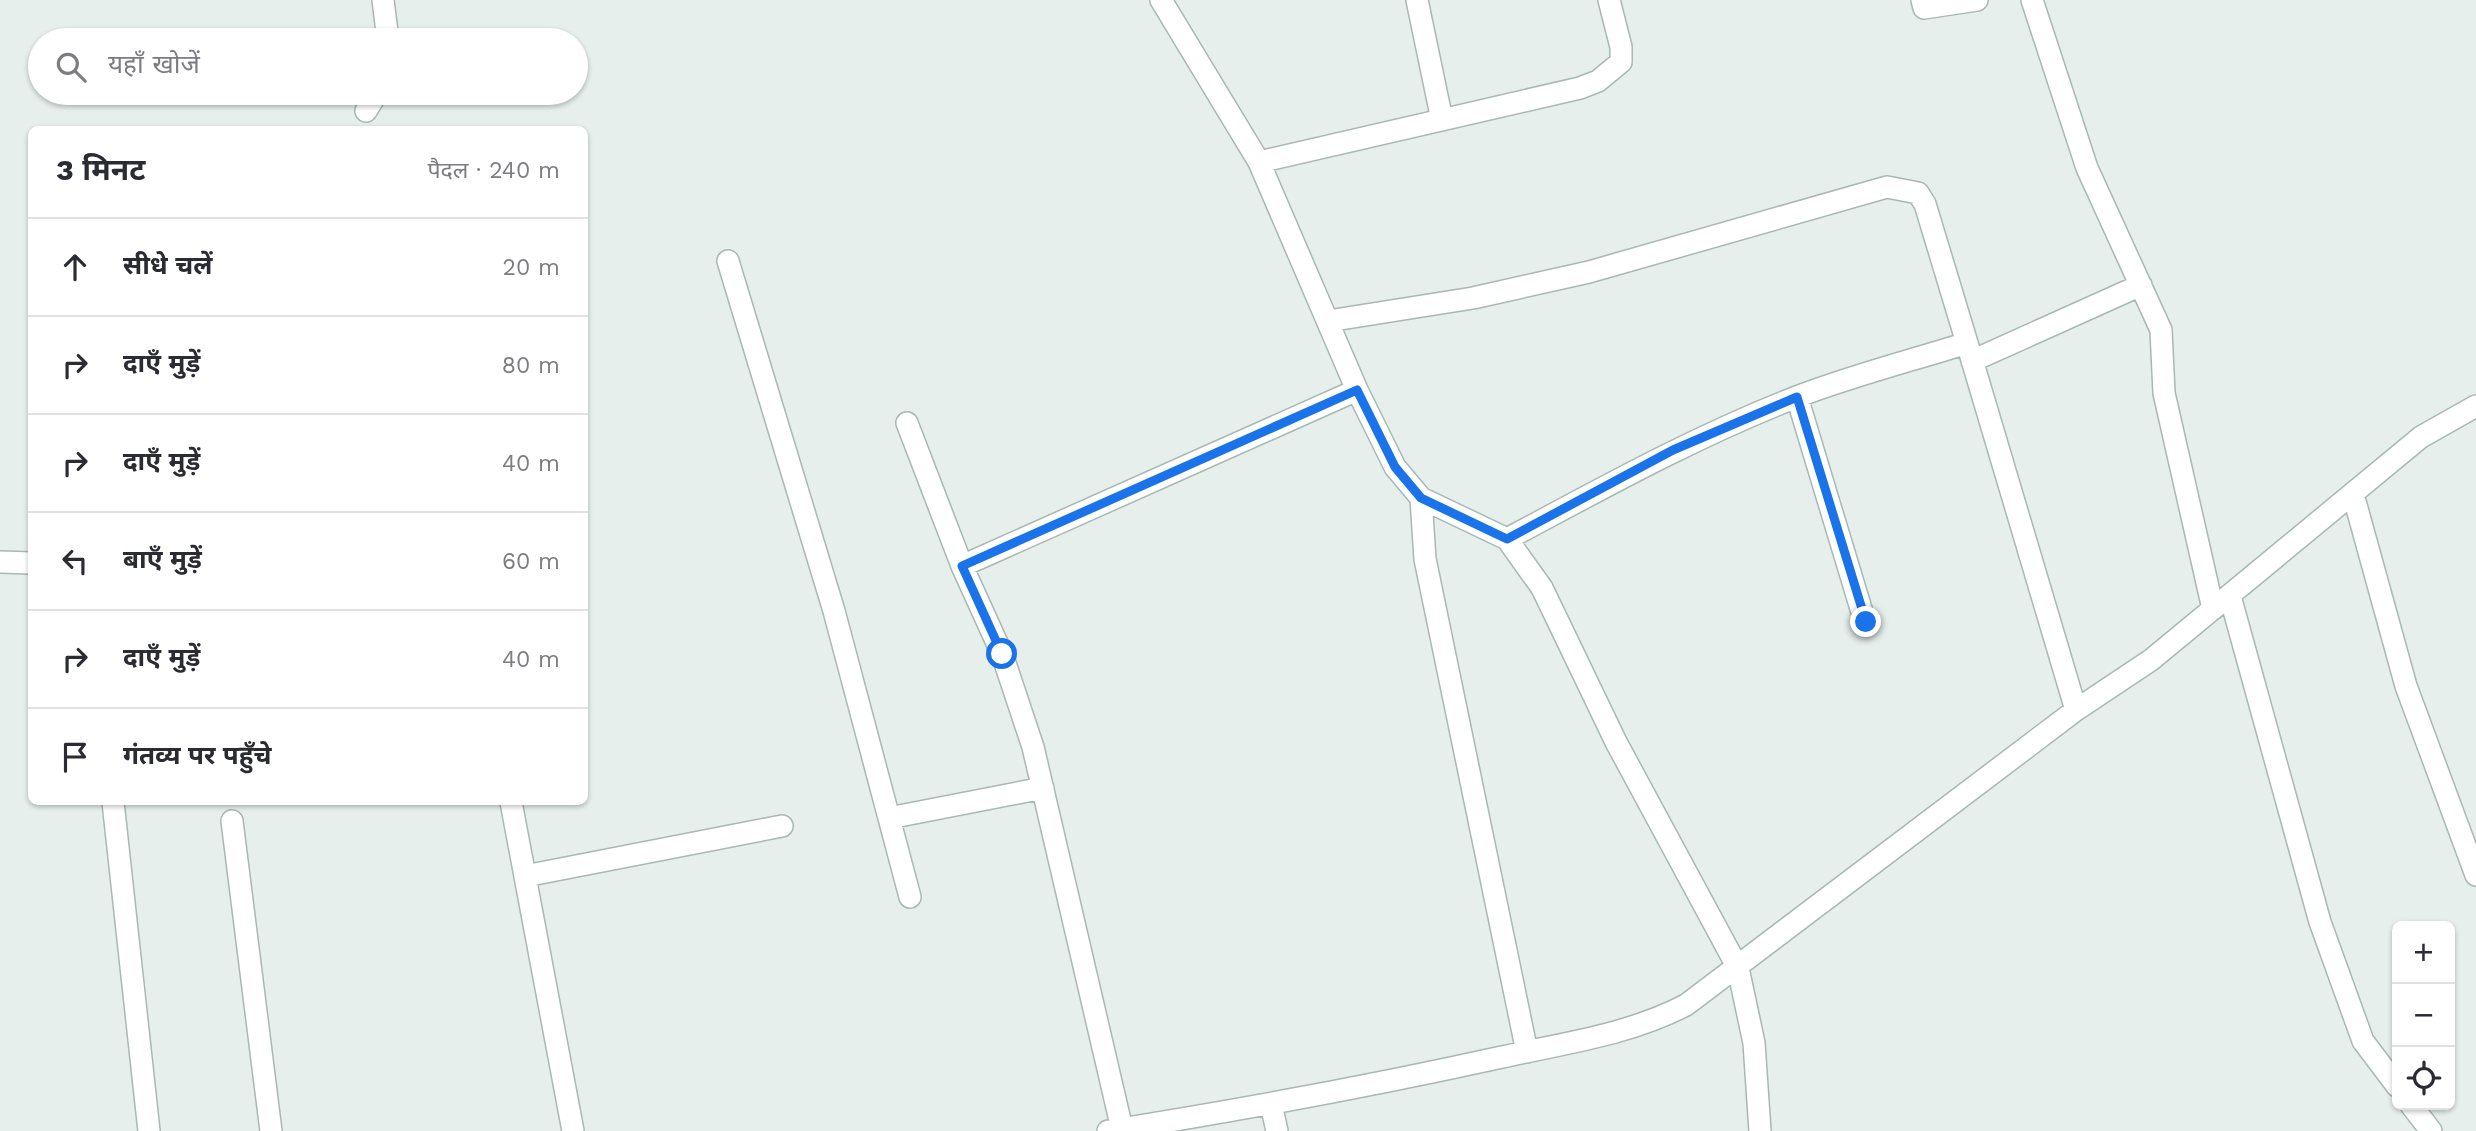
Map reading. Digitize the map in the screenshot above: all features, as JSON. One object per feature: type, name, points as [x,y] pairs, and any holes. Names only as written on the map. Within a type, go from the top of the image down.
[{"type":"street","points":[[383,0],[386,28]]},
{"type":"street","points":[[1161,0],[1259,162],[1357,390],[1395,467],[1421,498],[1507,539],[1542,588],[1616,742],[1738,968],[1754,1042],[1760,1131]]},
{"type":"street","points":[[1417,0],[1442,120]]},
{"type":"street","points":[[1259,162],[1580,88],[1612,72],[1621,62],[1621,47],[1609,0]]},
{"type":"street","points":[[1922,0],[1924,8],[1977,0]]},
{"type":"street","points":[[2032,0],[2087,168],[2161,330],[2164,393],[2222,602],[2320,922],[2363,1041],[2392,1079]]},
{"type":"street","points":[[1328,321],[1473,298],[1588,272],[1887,187],[1918,193],[1925,204],[2077,710]]},
{"type":"street","points":[[727,261],[834,611],[910,897]]},
{"type":"street","points":[[1507,539],[1673,450],[1797,397],[1970,352],[2141,285]]},
{"type":"street","points":[[962,566],[1357,390]]},
{"type":"street","points":[[1797,397],[1866,622]]},
{"type":"street","points":[[907,423],[962,566],[1002,654],[1033,747],[1115,1130],[1271,1104],[1527,1052],[1651,1023],[1686,1005],[2077,710],[2151,660],[2421,438],[2476,406]]},
{"type":"street","points":[[2353,494],[2406,686],[2476,875]]},
{"type":"street","points":[[1421,498],[1425,559],[1527,1052]]},
{"type":"street","points":[[0,562],[28,563]]},
{"type":"street","points":[[889,818],[1043,788]]},
{"type":"street","points":[[113,805],[149,1131]]},
{"type":"street","points":[[512,805],[573,1131]]},
{"type":"street","points":[[233,821],[271,1131]]},
{"type":"street","points":[[525,876],[782,826]]},
{"type":"street","points":[[1271,1104],[1277,1131]]},
{"type":"street","points":[[2415,1110],[2431,1131]]},
{"type":"route","points":[[1002,654],[962,566],[1357,390],[1395,467],[1421,498],[1470,519],[1507,539],[1673,450],[1797,397],[1866,622]]}]
